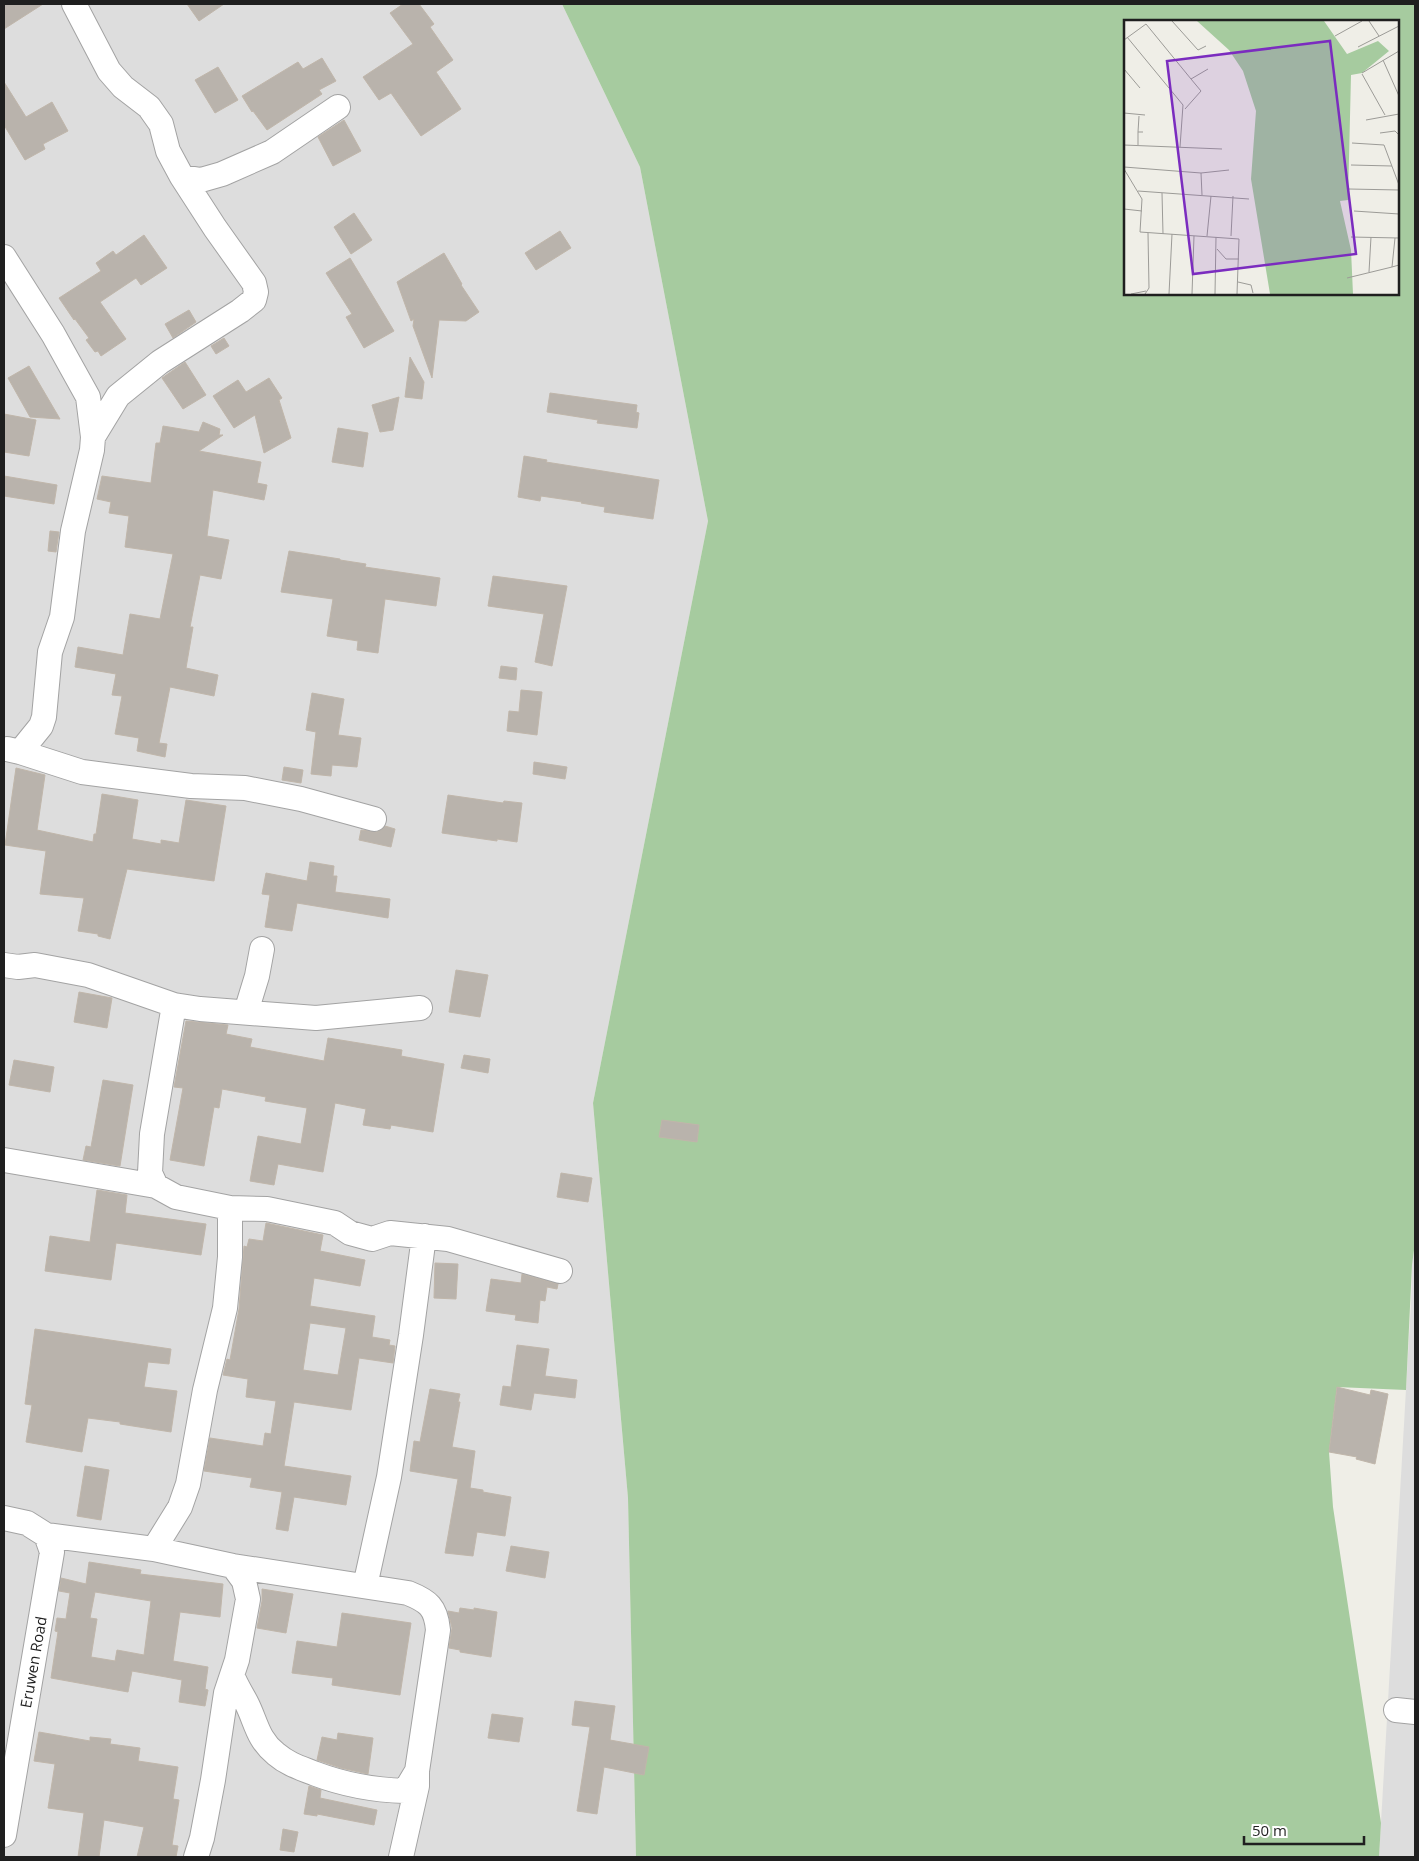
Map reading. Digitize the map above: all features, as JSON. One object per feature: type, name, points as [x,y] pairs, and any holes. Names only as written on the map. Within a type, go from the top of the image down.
[{"type":"street","points":[[74,4],[109,71],[123,86],[149,107],[161,124],[168,151],[182,177],[254,283],[256,292],[254,300],[240,311],[160,362],[118,396],[93,437]]},
{"type":"street","points":[[182,177],[201,180],[222,174],[272,152],[338,107]]},
{"type":"street","points":[[4,257],[53,334],[88,397],[93,437],[92,450],[74,531],[62,617],[50,652],[44,717],[41,726],[12,750]]},
{"type":"street","points":[[12,750],[82,772],[191,786],[245,788],[301,798],[374,819]]},
{"type":"street","points":[[246,1012],[257,976],[262,949]]},
{"type":"street","points":[[4,965],[18,967],[35,965],[88,975],[174,1005],[200,1009],[316,1018],[420,1008]]},
{"type":"street","points":[[156,1186],[150,1173],[152,1134],[174,1005]]},
{"type":"street","points":[[4,1160],[156,1186],[176,1197],[230,1208],[267,1209],[335,1223],[350,1233],[372,1239],[390,1233],[448,1239],[560,1271]]},
{"type":"street","points":[[154,1549],[180,1507],[188,1484],[205,1390],[225,1308],[230,1256],[230,1208]]},
{"type":"street","points":[[367,1577],[389,1477],[424,1236]]},
{"type":"street","points":[[4,1518],[28,1523],[46,1535],[154,1549],[233,1566],[408,1593],[432,1606],[437,1616],[438,1630],[417,1771],[417,1786],[402,1857]]},
{"type":"street","name":"Eruwen Road","points":[[4,1835],[52,1552],[46,1535]]},
{"type":"street","points":[[196,1857],[211,1790],[226,1694],[237,1660],[248,1599],[244,1581],[233,1566]]},
{"type":"street","points":[[232,1675],[238,1690],[246,1702],[259,1735],[275,1754],[296,1768],[329,1780],[350,1785],[405,1791],[417,1771]]},
{"type":"shaded area","points":[[4,4],[562,4],[640,167],[708,521],[593,1103],[628,1498],[636,1857],[4,1857]]},
{"type":"shaded area","points":[[1415,1243],[1415,1857],[1379,1857],[1412,1265]]},
{"type":"green space","points":[[562,4],[1415,4],[1415,1243],[1412,1265],[1406,1390],[1337,1387],[1329,1452],[1333,1507],[1381,1823],[1379,1857],[636,1857],[628,1498],[593,1103],[708,521],[640,167]]},
{"type":"building","points":[[4,4],[43,4],[4,29]]},
{"type":"building","points":[[187,4],[224,4],[199,21]]},
{"type":"building","points":[[403,4],[419,4],[434,24],[430,27],[453,60],[436,72],[461,109],[421,136],[391,93],[379,100],[363,77],[413,44],[390,13]]},
{"type":"building","points":[[322,58],[336,81],[319,90],[322,94],[267,130],[242,96],[298,62],[303,69]]},
{"type":"building","points":[[218,67],[238,100],[215,113],[195,80]]},
{"type":"building","points":[[4,82],[26,117],[52,102],[68,131],[43,144],[45,149],[25,160],[4,125]]},
{"type":"building","points":[[344,120],[361,151],[333,166],[318,137]]},
{"type":"building","points":[[354,213],[372,240],[351,254],[334,227]]},
{"type":"building","points":[[560,231],[571,248],[536,270],[525,253]]},
{"type":"building","points":[[144,235],[167,268],[141,285],[136,278],[100,302],[126,339],[101,356],[98,351],[95,352],[86,340],[89,338],[59,298],[101,271],[96,263],[113,251],[116,255]]},
{"type":"building","points":[[444,253],[461,285],[479,312],[466,321],[439,320],[432,378],[413,326],[414,319],[411,321],[397,282]]},
{"type":"building","points":[[350,258],[394,331],[364,348],[346,317],[352,314],[326,273]]},
{"type":"building","points":[[189,310],[196,322],[173,338],[165,324]]},
{"type":"building","points":[[224,338],[229,346],[216,354],[211,346]]},
{"type":"building","points":[[410,357],[424,382],[422,399],[405,397]]},
{"type":"building","points":[[185,362],[206,395],[183,409],[162,378]]},
{"type":"building","points":[[29,366],[60,419],[30,417],[8,378]]},
{"type":"building","points":[[269,378],[282,398],[279,400],[291,438],[264,453],[255,415],[234,428],[213,396],[238,380],[246,392]]},
{"type":"building","points":[[550,393],[637,405],[636,412],[639,413],[637,428],[597,423],[598,420],[547,412]]},
{"type":"building","points":[[399,397],[393,430],[380,432],[372,405]]},
{"type":"building","points":[[4,414],[36,420],[29,456],[4,452]]},
{"type":"building","points":[[203,422],[220,429],[219,435],[223,435],[199,451],[261,462],[257,483],[267,485],[264,500],[213,490],[207,536],[229,540],[221,579],[200,575],[190,627],[193,627],[186,668],[218,675],[214,696],[170,687],[159,743],[167,744],[165,757],[137,751],[139,738],[115,734],[122,696],[112,695],[116,674],[75,667],[78,647],[123,655],[130,614],[160,619],[173,554],[125,547],[129,516],[109,513],[111,502],[97,499],[102,476],[151,483],[156,443],[160,443],[163,426],[199,432]]},
{"type":"building","points":[[338,428],[368,433],[363,467],[332,462]]},
{"type":"building","points":[[524,456],[547,460],[546,462],[659,480],[653,519],[604,512],[605,507],[582,502],[541,496],[540,501],[518,497]]},
{"type":"building","points":[[4,476],[57,485],[54,504],[4,496]]},
{"type":"building","points":[[50,531],[59,532],[56,552],[48,551]]},
{"type":"building","points":[[289,551],[366,564],[365,567],[440,578],[436,606],[385,599],[378,653],[357,650],[358,641],[327,636],[333,599],[281,592]]},
{"type":"building","points":[[493,576],[567,586],[552,666],[535,662],[544,614],[488,606]]},
{"type":"building","points":[[501,666],[517,668],[516,680],[499,678]]},
{"type":"building","points":[[521,690],[542,692],[537,735],[507,731],[509,711],[519,712]]},
{"type":"building","points":[[312,693],[344,699],[338,735],[361,738],[357,767],[332,765],[331,776],[311,774],[316,732],[306,730]]},
{"type":"building","points":[[534,762],[567,767],[565,779],[533,774]]},
{"type":"building","points":[[284,767],[303,770],[301,783],[282,780]]},
{"type":"building","points":[[16,768],[45,775],[37,830],[93,842],[102,794],[138,800],[132,839],[161,844],[161,840],[179,843],[186,800],[226,806],[214,881],[127,869],[110,939],[98,936],[98,934],[78,931],[84,898],[40,894],[46,851],[5,845]]},
{"type":"building","points":[[448,795],[503,803],[504,801],[522,803],[517,842],[442,833]]},
{"type":"building","points":[[385,826],[395,829],[391,847],[359,840],[361,830],[377,832]]},
{"type":"building","points":[[310,862],[334,866],[333,876],[337,876],[335,892],[390,899],[388,918],[297,903],[292,931],[265,927],[270,895],[262,894],[266,873],[307,881]]},
{"type":"building","points":[[456,970],[488,975],[480,1017],[449,1012]]},
{"type":"building","points":[[79,992],[112,998],[107,1028],[74,1022]]},
{"type":"building","points":[[186,1021],[228,1025],[226,1034],[252,1039],[250,1047],[324,1061],[328,1038],[402,1050],[401,1056],[444,1064],[433,1132],[391,1125],[390,1129],[363,1125],[366,1109],[335,1103],[323,1172],[278,1164],[274,1185],[250,1181],[258,1136],[301,1144],[307,1108],[265,1101],[266,1097],[222,1089],[219,1108],[214,1107],[204,1166],[170,1160],[183,1088],[174,1087]]},
{"type":"building","points":[[464,1055],[490,1059],[488,1073],[461,1068]]},
{"type":"building","points":[[14,1060],[54,1067],[50,1092],[9,1085]]},
{"type":"building","points":[[103,1080],[133,1085],[120,1166],[83,1160],[86,1146],[91,1147]]},
{"type":"building","points":[[662,1120],[699,1125],[697,1142],[659,1137]]},
{"type":"building","points":[[561,1173],[592,1178],[588,1202],[557,1197]]},
{"type":"building","points":[[97,1190],[127,1195],[125,1213],[206,1224],[201,1255],[116,1243],[111,1280],[45,1271],[50,1236],[90,1242]]},
{"type":"building","points":[[266,1223],[323,1235],[320,1251],[365,1260],[360,1286],[314,1278],[310,1306],[375,1316],[372,1337],[390,1340],[389,1345],[395,1346],[393,1363],[359,1358],[351,1410],[294,1402],[284,1466],[351,1476],[346,1505],[294,1497],[288,1531],[276,1529],[282,1492],[250,1487],[252,1478],[204,1471],[210,1438],[263,1446],[265,1433],[271,1434],[276,1401],[246,1397],[248,1379],[223,1375],[227,1359],[230,1360],[239,1309],[244,1246],[247,1247],[249,1239],[263,1241]],"holes":[[[310,1323],[346,1328],[338,1375],[303,1370]]]},
{"type":"building","points":[[435,1263],[458,1264],[456,1299],[434,1298]]},
{"type":"building","points":[[522,1274],[558,1284],[557,1289],[547,1287],[545,1301],[540,1300],[538,1323],[515,1320],[516,1315],[486,1311],[491,1279],[521,1283]]},
{"type":"building","points":[[35,1329],[171,1349],[169,1364],[148,1362],[144,1387],[177,1391],[171,1432],[88,1418],[82,1452],[26,1442],[32,1405],[25,1404]]},
{"type":"building","points":[[517,1345],[549,1349],[545,1376],[577,1380],[575,1398],[534,1393],[531,1410],[500,1405],[503,1386],[511,1387]]},
{"type":"building","points":[[1337,1387],[1370,1395],[1371,1390],[1388,1394],[1375,1464],[1356,1459],[1357,1457],[1329,1452]]},
{"type":"building","points":[[430,1389],[460,1394],[452,1447],[475,1451],[470,1488],[511,1497],[505,1536],[477,1532],[473,1556],[445,1553],[458,1479],[410,1471],[414,1441],[420,1442]]},
{"type":"building","points":[[85,1466],[109,1470],[101,1520],[77,1516]]},
{"type":"building","points":[[511,1546],[549,1552],[545,1578],[506,1571]]},
{"type":"building","points":[[89,1562],[141,1570],[140,1574],[223,1584],[220,1617],[180,1612],[173,1661],[208,1667],[205,1689],[208,1690],[205,1706],[179,1702],[182,1680],[166,1677],[132,1671],[128,1692],[51,1678],[58,1632],[55,1631],[57,1618],[66,1619],[70,1593],[59,1591],[61,1578],[86,1584]],"holes":[[[95,1592],[151,1601],[144,1655],[117,1650],[115,1661],[91,1657],[97,1619],[90,1618]]]},
{"type":"building","points":[[262,1589],[293,1594],[286,1633],[257,1628],[262,1601]]},
{"type":"building","points":[[460,1608],[474,1610],[474,1608],[497,1612],[491,1657],[460,1652],[460,1650],[449,1648],[452,1628],[448,1611],[459,1613]]},
{"type":"building","points":[[342,1613],[411,1623],[400,1695],[332,1685],[333,1678],[292,1673],[297,1641],[337,1647]]},
{"type":"building","points":[[575,1701],[615,1706],[610,1740],[649,1747],[644,1775],[604,1767],[597,1814],[577,1811],[590,1727],[572,1725]]},
{"type":"building","points":[[492,1714],[523,1718],[519,1742],[488,1738]]},
{"type":"building","points":[[39,1732],[90,1741],[90,1737],[111,1739],[110,1744],[140,1748],[138,1761],[178,1767],[173,1799],[179,1800],[172,1845],[178,1846],[176,1857],[137,1857],[144,1827],[104,1820],[99,1857],[78,1857],[84,1813],[48,1808],[55,1764],[34,1761]]},
{"type":"building","points":[[338,1733],[373,1738],[368,1774],[317,1760],[322,1737],[337,1740]]},
{"type":"building","points":[[309,1786],[321,1790],[320,1798],[377,1810],[374,1825],[317,1814],[317,1816],[304,1814]]},
{"type":"building","points":[[283,1829],[298,1832],[294,1852],[280,1850]]}]
